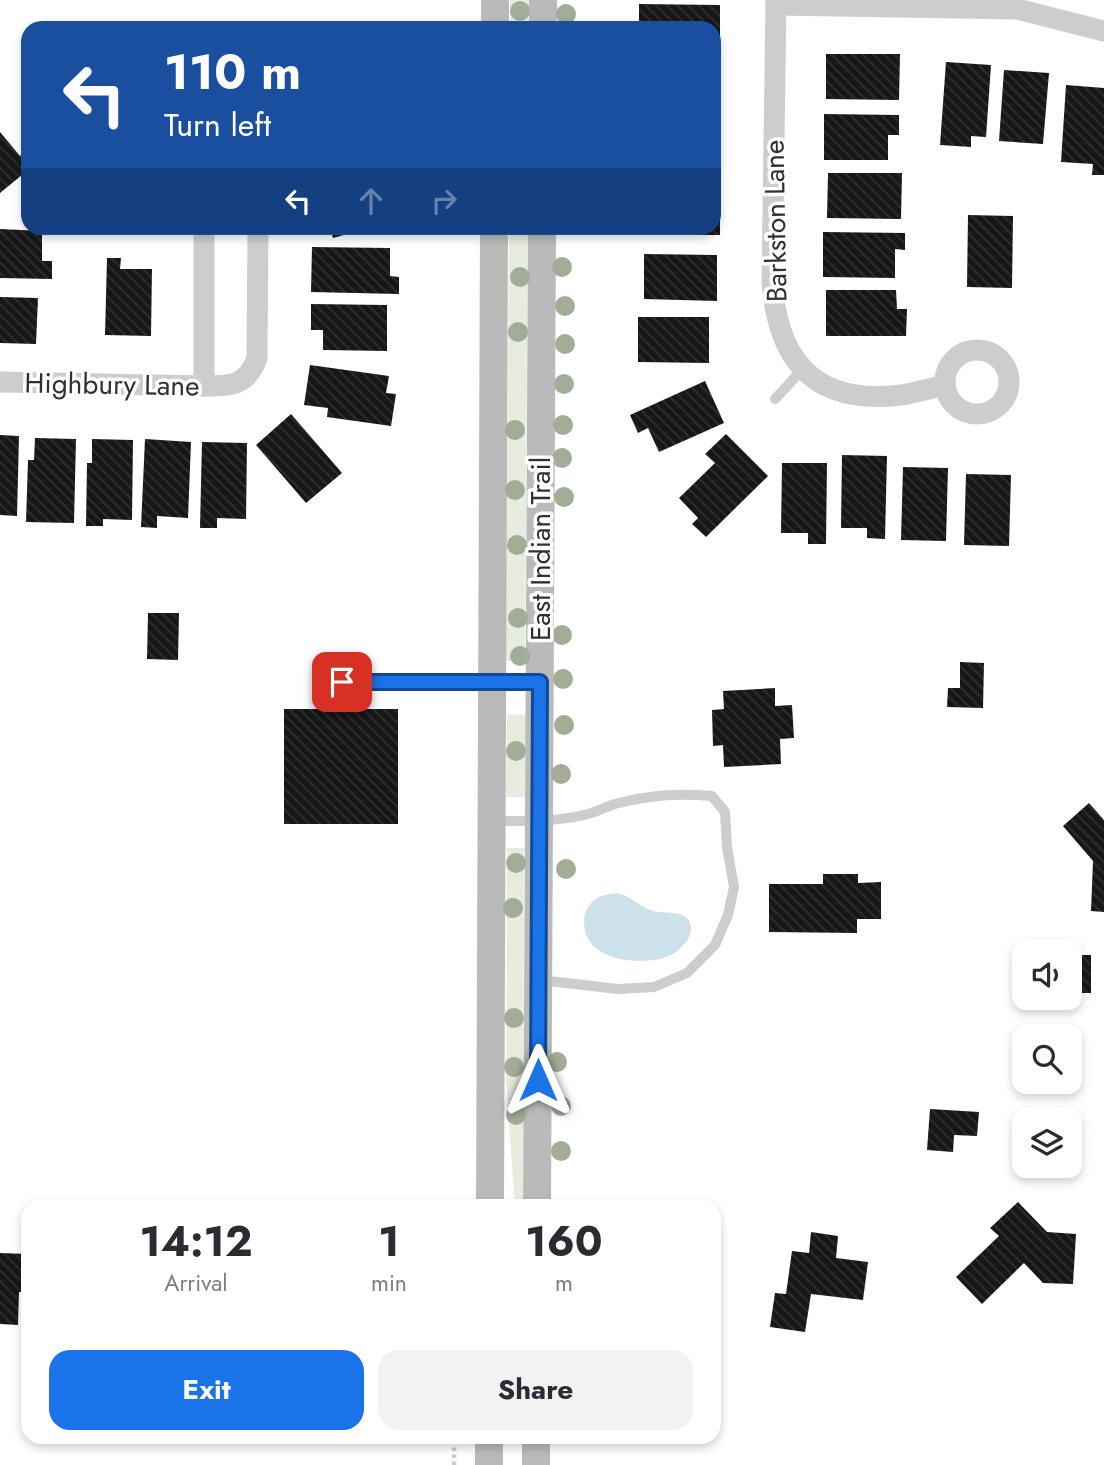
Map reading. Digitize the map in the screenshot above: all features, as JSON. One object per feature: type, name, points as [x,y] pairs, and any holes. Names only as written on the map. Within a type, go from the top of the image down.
[{"type":"main road","points":[[495,0],[495,21]]},
{"type":"main road","points":[[543,0],[543,21]]},
{"type":"main road","name":"East Indian Trail","points":[[490,1199],[494,235]]},
{"type":"main road","name":"East Indian Trail","points":[[537,1199],[542,235]]},
{"type":"main road","points":[[489,1444],[489,1465]]},
{"type":"main road","points":[[536,1444],[536,1465]]},
{"type":"street","points":[[776,3],[1017,9],[1104,30]]},
{"type":"street","name":"Barkston Lane","points":[[776,3],[774,300],[782,337],[802,370],[841,391],[868,396],[893,396],[945,386]]},
{"type":"street","points":[[204,235],[214,386],[243,381],[252,372],[257,358],[258,235]]},
{"type":"street","name":"Highbury Lane","points":[[0,383],[214,386]]},
{"type":"lane","points":[[775,400],[802,370]]},
{"type":"lane","points":[[317,682],[540,682]]},
{"type":"lane","points":[[492,821],[539,821],[587,815],[612,805],[677,793],[712,796],[725,812],[727,847],[734,887],[728,915],[715,944],[687,973],[654,987],[618,989],[539,980]]},
{"type":"path","points":[[454,1444],[454,1465]]},
{"type":"shaded area","points":[[510,0],[529,0],[529,21],[510,21]]},
{"type":"shaded area","points":[[509,235],[528,235],[525,661],[506,661]]},
{"type":"shaded area","points":[[507,714],[526,715],[525,797],[506,797]]},
{"type":"shaded area","points":[[507,848],[524,848],[523,1199],[514,1199],[506,1081]]},
{"type":"water","points":[[617,893],[650,910],[686,917],[691,927],[687,940],[672,954],[654,960],[625,960],[597,949],[588,939],[584,927],[585,913],[598,898]]},
{"type":"building","points":[[639,4],[720,5],[720,21],[639,21]]},
{"type":"building","points":[[826,54],[900,54],[899,100],[826,99]]},
{"type":"building","points":[[946,62],[991,65],[986,137],[971,136],[971,147],[940,145]]},
{"type":"building","points":[[1004,70],[1049,73],[1043,144],[999,141]]},
{"type":"building","points":[[1066,85],[1104,88],[1104,175],[1092,175],[1093,164],[1061,162]]},
{"type":"building","points":[[824,114],[899,115],[899,135],[888,135],[888,160],[824,160]]},
{"type":"building","points":[[0,132],[21,155],[21,176],[0,193]]},
{"type":"building","points":[[828,173],[902,173],[901,219],[827,218]]},
{"type":"building","points":[[968,215],[1013,216],[1012,288],[967,287]]},
{"type":"building","points":[[0,229],[21,230],[21,235],[42,235],[42,261],[52,261],[52,279],[0,278]]},
{"type":"building","points":[[823,232],[905,233],[905,250],[895,249],[895,278],[823,277]]},
{"type":"building","points":[[312,247],[390,248],[390,276],[399,277],[399,294],[311,292]]},
{"type":"building","points":[[644,254],[717,255],[717,301],[644,299]]},
{"type":"building","points":[[107,258],[121,258],[120,269],[152,269],[151,336],[105,335]]},
{"type":"building","points":[[826,290],[896,290],[897,309],[907,309],[906,336],[826,336]]},
{"type":"building","points":[[0,297],[38,298],[36,344],[0,343]]},
{"type":"building","points":[[311,304],[387,305],[387,351],[323,350],[323,330],[311,330]]},
{"type":"building","points":[[638,317],[709,317],[709,363],[638,362]]},
{"type":"building","points":[[310,365],[389,376],[386,393],[396,394],[391,426],[327,417],[328,408],[304,405]]},
{"type":"building","points":[[705,381],[724,423],[659,452],[648,428],[638,433],[630,415]]},
{"type":"building","points":[[291,414],[342,473],[306,503],[256,445]]},
{"type":"building","points":[[726,434],[768,476],[706,537],[692,524],[698,518],[679,498],[715,463],[705,454]]},
{"type":"building","points":[[0,435],[19,436],[17,516],[0,515]]},
{"type":"building","points":[[35,438],[76,439],[74,523],[26,522],[28,460],[34,460]]},
{"type":"building","points":[[92,439],[133,440],[132,520],[103,519],[103,526],[86,526],[87,463],[92,463]]},
{"type":"building","points":[[145,439],[191,442],[188,518],[157,516],[157,528],[141,527]]},
{"type":"building","points":[[202,442],[247,443],[246,519],[217,518],[217,528],[200,528]]},
{"type":"building","points":[[842,455],[887,456],[885,539],[867,538],[867,528],[841,528]]},
{"type":"building","points":[[782,463],[827,463],[826,544],[808,544],[808,533],[781,533]]},
{"type":"building","points":[[903,467],[948,468],[946,541],[901,540]]},
{"type":"building","points":[[966,474],[1011,475],[1009,546],[964,545]]},
{"type":"building","points":[[148,613],[179,613],[178,660],[147,659]]},
{"type":"building","points":[[960,662],[984,663],[983,708],[947,707],[948,688],[960,688]]},
{"type":"building","points":[[775,688],[775,706],[792,705],[794,738],[780,739],[781,764],[724,767],[723,745],[713,746],[712,710],[724,709],[723,691]]},
{"type":"building","points":[[284,709],[398,709],[398,824],[284,824]]},
{"type":"building","points":[[1089,803],[1104,820],[1104,912],[1091,911],[1093,861],[1063,826]]},
{"type":"building","points":[[823,874],[858,874],[858,883],[881,882],[881,919],[857,919],[857,933],[769,932],[769,884],[823,884]]},
{"type":"building","points":[[1082,955],[1091,955],[1091,993],[1082,993]]},
{"type":"building","points":[[930,1109],[979,1112],[977,1136],[954,1135],[953,1152],[927,1150]]},
{"type":"building","points":[[1018,1202],[1047,1232],[1076,1234],[1073,1284],[1043,1283],[1024,1263],[982,1304],[956,1277],[999,1236],[990,1228]]},
{"type":"building","points":[[811,1232],[838,1236],[836,1258],[868,1262],[863,1300],[811,1294],[805,1332],[770,1327],[775,1293],[786,1294],[792,1251],[809,1253]]},
{"type":"building","points":[[0,1253],[21,1254],[18,1325],[0,1324]]},
{"type":"route","points":[[342,682],[540,682],[538,1080]]}]
